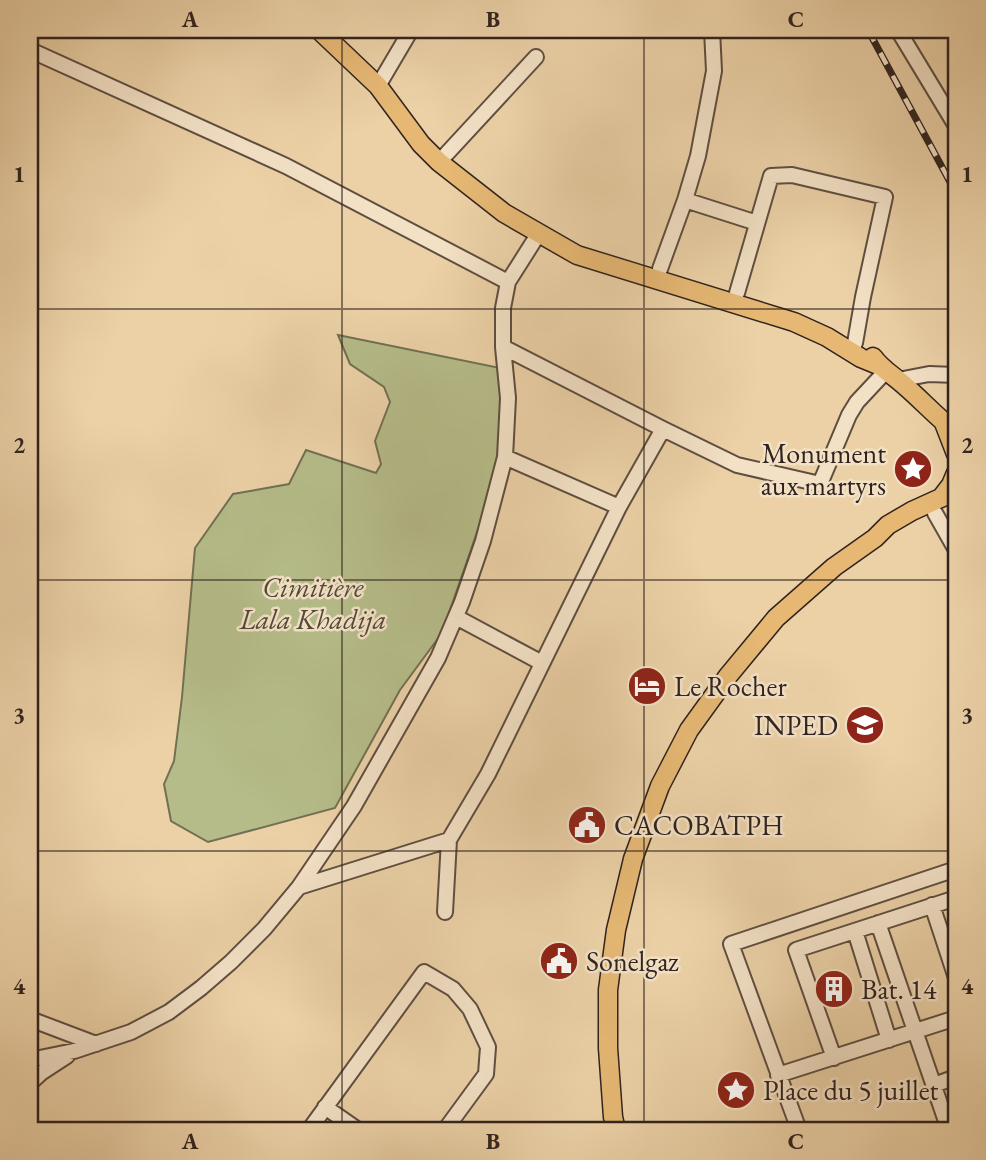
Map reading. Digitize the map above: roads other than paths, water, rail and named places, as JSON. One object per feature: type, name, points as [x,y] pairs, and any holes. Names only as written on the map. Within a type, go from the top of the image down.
[{"type":"main road","points":[[319,30],[378,86],[421,144],[439,162],[504,214],[590,260],[794,322],[827,337],[887,372]]},
{"type":"main road","points":[[556,242],[601,251],[737,293],[819,322],[869,353],[950,427],[956,454]]},
{"type":"main road","points":[[616,1130],[608,1048],[608,990],[616,930],[633,859],[660,786],[689,730],[727,676],[766,628],[834,567],[875,538],[888,534],[947,501],[956,473]]},
{"type":"street","points":[[378,86],[411,30]]},
{"type":"street","points":[[660,269],[698,156],[714,71],[712,30]]},
{"type":"street","points":[[898,30],[956,125]]},
{"type":"street","points":[[30,50],[286,166],[508,282]]},
{"type":"street","points":[[439,162],[536,57]]},
{"type":"street","points":[[737,293],[771,176],[792,175],[885,197],[855,343]]},
{"type":"street","points":[[685,200],[757,223]]},
{"type":"street","points":[[30,1060],[74,1051],[131,1032],[169,1012],[201,988],[264,929],[299,887],[354,806],[438,658],[483,541],[505,457],[509,398],[503,347],[503,308],[508,282],[538,233]]},
{"type":"street","points":[[503,347],[737,465],[820,484],[849,415],[857,402],[887,372],[956,375]]},
{"type":"street","points":[[445,912],[449,840],[488,774],[619,507],[663,429]]},
{"type":"street","points":[[505,457],[619,507]]},
{"type":"street","points":[[947,501],[956,550]]},
{"type":"street","points":[[456,617],[542,663]]},
{"type":"street","points":[[299,887],[449,840]]},
{"type":"street","points":[[799,1130],[731,944],[956,869]]},
{"type":"street","points":[[834,1058],[796,950],[956,898]]},
{"type":"street","points":[[932,905],[956,978]]},
{"type":"street","points":[[878,923],[949,1130]]},
{"type":"street","points":[[855,931],[889,1040]]},
{"type":"street","points":[[309,1130],[425,972],[453,989],[470,1009],[488,1047],[486,1074],[444,1130]]},
{"type":"street","points":[[30,1018],[96,1044]]},
{"type":"street","points":[[778,1076],[956,1018]]},
{"type":"street","points":[[30,1083],[74,1051]]},
{"type":"street","points":[[934,1085],[956,1077]]},
{"type":"street","points":[[325,1107],[358,1130]]},
{"type":"railway","points":[[868,30],[956,193]]},
{"type":"place","name":"Monument aux martyrs","points":[[913,469]]},
{"type":"place","name":"Le Rocher","points":[[647,686]]},
{"type":"place","name":"INPED","points":[[865,725]]},
{"type":"place","name":"CACOBATPH","points":[[587,825]]},
{"type":"place","name":"Sonelgaz","points":[[559,961]]},
{"type":"place","name":"Bat. 14","points":[[834,989]]},
{"type":"place","name":"Place du 5 juillet","points":[[736,1090]]},
{"type":"park label","name":"Cimitière Lala Khadija","points":[[313,603]]}]
